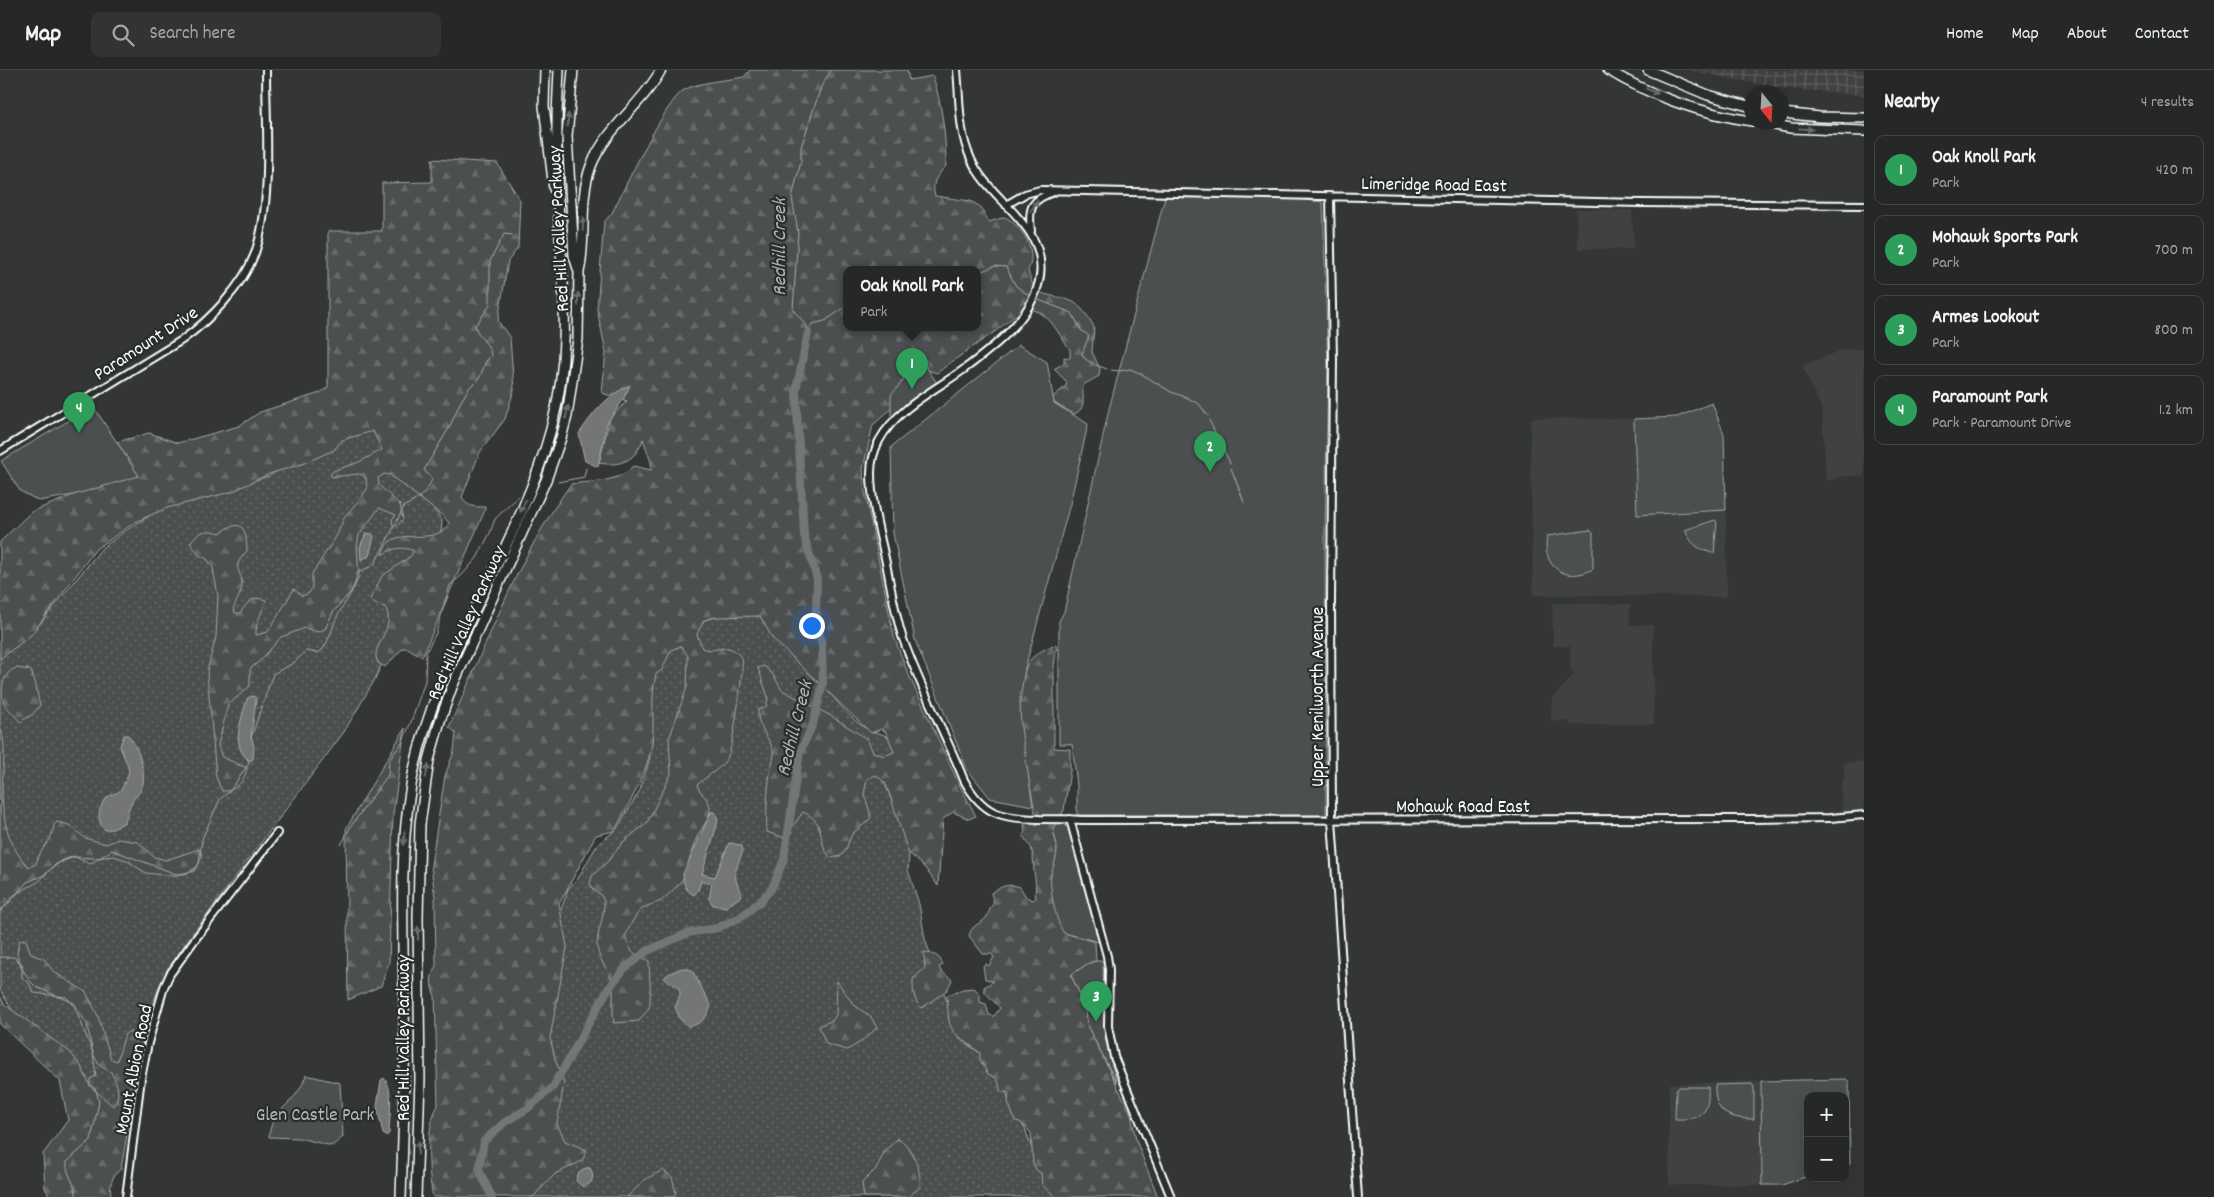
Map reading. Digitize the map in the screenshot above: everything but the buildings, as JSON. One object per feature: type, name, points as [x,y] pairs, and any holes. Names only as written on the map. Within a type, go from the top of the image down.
[{"type":"highway","points":[[547,70],[544,106],[559,218]]},
{"type":"highway","name":"Red Hill Valley Parkway","points":[[401,1197],[404,1068],[403,846],[411,783],[433,706],[541,460],[551,430],[561,385],[566,329],[556,136],[560,70]]},
{"type":"highway","name":"Red Hill Valley Parkway","points":[[416,1197],[420,1079],[418,870],[424,791],[438,728],[452,687],[525,529],[554,458],[567,416],[575,368],[579,272],[575,264],[567,136],[573,70]]},
{"type":"highway","points":[[579,272],[585,190],[592,164],[610,133],[642,97],[661,70]]},
{"type":"highway","points":[[1608,70],[1654,92],[1697,108],[1744,120]]},
{"type":"highway","points":[[1648,70],[1708,95],[1744,105]]},
{"type":"highway","points":[[1789,114],[1820,118],[1864,118]]},
{"type":"highway","points":[[1789,128],[1864,131]]},
{"type":"highway","points":[[397,1197],[402,1164]]},
{"type":"street","name":"Paramount Drive","points":[[0,451],[195,331],[219,308],[229,295],[253,257],[263,220],[267,154],[266,70]]},
{"type":"street","points":[[957,70],[965,144],[970,159],[985,184],[1024,224],[1032,235]]},
{"type":"street","name":"Limeridge Road East","points":[[1006,205],[1031,191],[1059,191],[1864,206]]},
{"type":"street","points":[[1032,235],[1029,217],[1032,206],[1043,196],[1059,191]]},
{"type":"street","name":"Upper Kenilworth Avenue","points":[[1330,196],[1333,358],[1332,820],[1358,1197]]},
{"type":"street","name":"Mohawk Road East","points":[[1032,235],[1039,255],[1039,279],[1024,311],[1008,334],[987,353],[910,407],[892,424],[878,443],[871,473],[875,504],[899,625],[912,662],[964,780],[975,797],[988,810],[1002,816],[1044,819],[1753,819],[1864,816]]},
{"type":"street","points":[[1070,819],[1108,965],[1108,1026],[1114,1057],[1171,1197]]},
{"type":"street","name":"Mount Albion Road","points":[[126,1197],[141,1078],[148,1043],[164,987],[170,974],[193,942],[277,833]]},
{"type":"shaded area","points":[[1689,70],[1864,70],[1864,95],[1789,89],[1789,85],[1764,85]]},
{"type":"shaded area","points":[[1576,209],[1632,210],[1634,249],[1578,249]]},
{"type":"shaded area","points":[[1864,349],[1864,476],[1844,476],[1826,481],[1822,409],[1802,366],[1842,350]]},
{"type":"shaded area","points":[[630,385],[623,400],[607,423],[598,467],[585,461],[579,434],[589,419],[607,400]]},
{"type":"shaded area","points":[[1533,418],[1634,419],[1637,514],[1726,510],[1727,597],[1533,595],[1530,422]]},
{"type":"shaded area","points":[[366,533],[374,536],[369,556],[361,560],[360,547]]},
{"type":"shaded area","points":[[1552,603],[1630,604],[1630,625],[1653,625],[1654,724],[1570,725],[1569,721],[1551,721],[1552,699],[1574,674],[1570,667],[1570,646],[1553,646]]},
{"type":"shaded area","points":[[251,696],[255,697],[256,701],[251,735],[254,747],[253,759],[250,761],[240,748],[239,732],[247,699]]},
{"type":"shaded area","points":[[124,735],[128,735],[132,740],[138,753],[143,775],[142,787],[130,805],[125,822],[113,829],[105,830],[99,819],[101,806],[107,798],[121,790],[129,771],[120,746]]},
{"type":"shaded area","points":[[1844,762],[1864,762],[1864,810],[1842,812],[1841,782],[1844,781]]},
{"type":"shaded area","points":[[711,812],[714,812],[718,818],[717,825],[702,874],[715,877],[729,843],[741,845],[743,850],[735,876],[742,893],[739,898],[726,907],[713,905],[709,899],[712,884],[701,881],[698,891],[694,895],[686,889],[684,881],[683,874]]},
{"type":"shaded area","points":[[682,968],[692,970],[711,1006],[702,1020],[692,1026],[688,1026],[680,1019],[675,1007],[680,991],[664,978],[668,974]]},
{"type":"shaded area","points":[[384,1078],[389,1090],[391,1105],[389,1134],[386,1136],[383,1134],[377,1106],[381,1080]]},
{"type":"shaded area","points":[[1761,1081],[1762,1185],[1669,1185],[1669,1084]]},
{"type":"shaded area","points":[[585,1168],[590,1168],[593,1177],[589,1184],[583,1187],[576,1181],[577,1175]]},
{"type":"green space","points":[[750,70],[907,70],[909,80],[933,76],[943,121],[946,166],[934,183],[935,196],[970,201],[981,207],[989,222],[1005,217],[1017,226],[1030,247],[1031,263],[1028,270],[1034,286],[1038,291],[1063,298],[1078,305],[1094,327],[1092,352],[1100,369],[1099,376],[1083,385],[1083,402],[1078,412],[1074,414],[1054,403],[1053,397],[1066,386],[1067,382],[1054,369],[1064,363],[1064,357],[1070,358],[1070,350],[1046,317],[1037,311],[1027,310],[1013,317],[937,373],[922,368],[912,370],[896,392],[900,401],[873,425],[863,469],[864,487],[894,637],[907,671],[957,780],[976,816],[969,819],[953,812],[943,819],[938,886],[925,868],[908,852],[885,783],[876,775],[867,779],[864,794],[871,816],[869,820],[852,834],[841,856],[831,858],[826,852],[816,822],[803,812],[791,829],[788,839],[767,832],[767,795],[773,750],[759,721],[758,710],[766,707],[768,697],[758,668],[764,666],[774,676],[782,690],[831,716],[867,739],[873,752],[884,756],[894,752],[886,732],[881,729],[871,733],[773,639],[760,616],[715,617],[704,620],[697,634],[702,648],[706,650],[731,649],[742,660],[735,724],[726,760],[697,785],[708,801],[710,812],[695,841],[688,868],[682,880],[661,901],[645,907],[637,914],[625,937],[632,952],[649,961],[650,1003],[639,1021],[614,1023],[612,981],[597,948],[604,901],[590,884],[592,876],[609,860],[624,841],[647,823],[671,774],[669,739],[687,687],[688,656],[681,646],[671,650],[662,670],[656,674],[653,692],[652,743],[650,754],[637,788],[614,831],[596,835],[559,904],[567,947],[550,1038],[556,1062],[564,1082],[557,1124],[565,1141],[587,1150],[582,1161],[555,1174],[533,1197],[433,1197],[429,1164],[429,1137],[434,1114],[438,1106],[435,996],[431,981],[436,966],[435,898],[431,865],[445,776],[454,751],[456,733],[449,727],[519,571],[552,512],[571,484],[621,476],[633,466],[651,470],[651,462],[643,439],[637,452],[627,460],[614,464],[599,463],[610,418],[627,401],[602,393],[606,352],[597,309],[604,222],[612,213],[645,147],[676,97],[690,87],[744,77]]},
{"type":"green space","points":[[432,159],[497,163],[520,200],[518,248],[508,261],[498,321],[510,338],[514,390],[505,419],[480,452],[462,497],[468,505],[485,507],[485,510],[422,657],[408,648],[403,648],[385,667],[378,663],[376,657],[386,630],[388,615],[385,607],[375,604],[370,599],[382,576],[410,557],[414,551],[398,548],[382,555],[387,545],[394,539],[434,535],[442,531],[449,523],[390,475],[384,474],[378,478],[379,485],[400,505],[403,519],[397,526],[393,525],[392,519],[396,515],[379,508],[359,535],[357,547],[359,576],[354,588],[333,612],[325,629],[318,632],[305,628],[281,637],[261,660],[250,669],[250,686],[228,705],[218,745],[222,757],[247,768],[244,777],[236,787],[232,790],[222,791],[216,777],[207,672],[216,636],[218,596],[213,568],[207,559],[199,555],[190,543],[203,532],[220,533],[234,526],[242,527],[246,536],[247,551],[238,566],[242,587],[233,609],[235,613],[240,613],[251,600],[266,600],[258,621],[256,635],[268,632],[294,589],[302,596],[309,593],[312,588],[312,574],[337,535],[345,516],[367,489],[366,479],[363,475],[332,477],[330,475],[333,471],[359,462],[382,450],[373,431],[342,440],[334,450],[302,464],[269,474],[231,492],[167,508],[135,522],[96,549],[31,635],[0,659],[0,542],[31,512],[135,470],[117,442],[149,433],[178,443],[239,426],[260,412],[320,393],[328,387],[328,231],[382,231],[382,183],[432,182]]},
{"type":"green space","points":[[1165,197],[1284,198],[1323,202],[1328,370],[1325,535],[1326,815],[1077,815],[1077,785],[1072,744],[1059,744],[1059,621],[1064,612],[1109,409]]},
{"type":"green space","points":[[1019,345],[1047,362],[1054,403],[1088,424],[1070,504],[1025,668],[1020,700],[1021,728],[1033,806],[990,798],[967,769],[915,640],[893,533],[891,447]]},
{"type":"green space","points":[[921,359],[937,383],[891,418],[891,395]]},
{"type":"green space","points":[[1712,403],[1724,434],[1726,510],[1637,515],[1634,419],[1677,417]]},
{"type":"green space","points":[[93,406],[139,476],[73,495],[39,501],[20,491],[1,461]]},
{"type":"green space","points":[[377,424],[406,475],[442,520],[441,536],[374,681],[344,732],[185,944],[165,976],[157,992],[147,1023],[130,1123],[82,1084],[49,1043],[12,1010],[0,990],[0,653],[34,631],[102,548],[160,509],[269,476],[337,437]]},
{"type":"green space","points":[[1715,520],[1717,522],[1714,553],[1696,546],[1685,530]]},
{"type":"green space","points":[[1590,530],[1593,533],[1593,569],[1574,575],[1558,570],[1548,556],[1546,547],[1547,536]]},
{"type":"green space","points":[[728,614],[760,616],[776,637],[813,673],[858,723],[888,737],[899,762],[882,777],[898,815],[909,854],[908,870],[919,904],[925,939],[960,1039],[981,1054],[1003,1086],[1016,1115],[1025,1129],[1042,1176],[1089,1197],[529,1197],[560,913],[568,889],[577,880],[597,845],[616,830],[640,790],[650,758],[650,706],[653,666],[697,622]]},
{"type":"green space","points":[[1057,645],[1054,666],[1054,748],[1070,749],[1070,771],[1064,810],[1053,829],[1057,846],[1056,863],[1051,876],[1064,933],[1095,942],[1096,961],[1087,964],[1071,975],[1085,1005],[1088,1027],[1131,1114],[1136,1140],[1158,1197],[1056,1197],[1042,1185],[1041,1173],[1037,1171],[1033,1164],[1031,1133],[1020,1122],[1015,1121],[1008,1102],[1009,1093],[1000,1091],[997,1080],[988,1074],[980,1060],[980,1053],[956,1034],[950,1025],[947,995],[963,989],[974,988],[980,994],[980,1002],[986,1004],[989,1015],[994,1016],[1000,1008],[984,991],[984,987],[994,981],[985,979],[983,966],[986,964],[989,966],[994,957],[991,954],[983,954],[969,936],[973,927],[986,918],[994,903],[991,893],[1002,887],[1012,885],[1020,887],[1026,897],[1033,900],[1036,898],[1032,851],[1023,834],[1025,832],[1024,824],[1031,823],[1037,826],[1023,748],[1019,708],[1021,688],[1027,665],[1033,657],[1042,651]]},
{"type":"green space","points":[[16,668],[30,670],[34,678],[40,705],[33,714],[20,722],[4,704],[2,693],[5,678],[11,670]]},
{"type":"green space","points":[[0,727],[4,744],[3,811],[9,836],[14,847],[29,867],[36,864],[57,822],[69,825],[85,838],[106,844],[119,839],[138,842],[154,857],[166,860],[199,849],[202,856],[197,867],[188,872],[172,876],[146,873],[126,860],[114,856],[95,858],[74,857],[56,864],[38,882],[14,895],[0,912]]},
{"type":"green space","points":[[405,728],[393,814],[389,962],[381,986],[348,1000],[346,829]]},
{"type":"green space","points":[[1056,823],[1062,823],[1068,827],[1099,942],[1064,933],[1058,922],[1051,888],[1051,875],[1057,852],[1057,843],[1053,829]]},
{"type":"green space","points":[[26,940],[31,954],[44,959],[54,972],[86,992],[98,1016],[111,1059],[117,1061],[125,1034],[130,1031],[137,1044],[131,1068],[135,1088],[121,1169],[115,1174],[111,1185],[112,1197],[50,1197],[45,1188],[43,1154],[68,1120],[60,1081],[0,1024],[0,996],[4,1004],[70,1052],[81,1066],[90,1086],[113,1106],[116,1102],[118,1089],[111,1072],[100,1066],[93,1054],[87,1024],[74,1003],[36,987],[21,967],[17,954],[19,941]]},
{"type":"green space","points":[[924,952],[938,957],[943,965],[939,967],[941,971],[952,980],[947,990],[922,1008],[915,999],[913,979],[925,968]]},
{"type":"green space","points":[[1103,961],[1105,1038],[1117,1083],[1088,1027],[1085,1005],[1071,975],[1087,964]]},
{"type":"green space","points":[[837,981],[854,1005],[871,1017],[877,1028],[847,1050],[826,1044],[819,1026],[833,1020],[836,1015]]},
{"type":"green space","name":"Glen Castle Park","points":[[306,1075],[340,1083],[343,1137],[332,1146],[299,1138],[269,1137],[275,1117],[298,1091]]},
{"type":"green space","points":[[1846,1079],[1849,1082],[1850,1164],[1849,1092],[1804,1092],[1804,1177],[1782,1185],[1762,1185],[1761,1081]]},
{"type":"green space","points":[[1752,1084],[1754,1087],[1754,1119],[1730,1116],[1720,1108],[1715,1094],[1715,1085]]},
{"type":"green space","points":[[1678,1087],[1708,1087],[1707,1104],[1702,1114],[1691,1118],[1675,1119],[1676,1090]]},
{"type":"green space","points":[[897,1139],[907,1146],[915,1159],[918,1166],[920,1187],[908,1197],[864,1197],[862,1183],[876,1169],[885,1151]]},
{"type":"green space","points":[[663,1170],[672,1177],[676,1193],[673,1197],[627,1197],[646,1179]]},
{"type":"waterway","name":"Redhill Creek","points":[[808,333],[807,326],[793,310],[798,232],[792,198],[801,161],[801,147],[821,87],[831,70]]},
{"type":"waterway","points":[[251,738],[273,674],[295,662],[306,651],[318,653],[322,650],[353,589],[357,573],[374,565],[404,506],[413,502],[428,488],[432,479],[424,470],[450,426],[460,403],[469,388],[480,377],[486,361],[491,356],[489,348],[475,326],[490,305],[490,261],[504,234],[512,235]]},
{"type":"waterway","points":[[981,271],[995,266],[1006,267],[1016,286],[1030,296]]},
{"type":"waterway","points":[[1036,299],[1072,313],[1081,330],[1089,336],[1082,354],[1084,358],[1093,364]]},
{"type":"waterway","points":[[808,332],[812,324],[825,321],[843,309]]},
{"type":"waterway","name":"Redhill Creek","points":[[492,1197],[479,1170],[484,1141],[505,1122],[527,1109],[553,1087],[608,989],[625,968],[647,951],[688,933],[717,928],[739,918],[760,902],[772,888],[784,859],[800,752],[813,724],[823,683],[822,647],[816,610],[817,579],[804,535],[796,390],[808,333]]},
{"type":"waterway","points":[[1096,365],[1107,369]]},
{"type":"waterway","points":[[1111,370],[1130,369],[1140,373],[1171,392],[1199,404],[1208,416]]},
{"type":"waterway","points":[[1209,420],[1230,463]]},
{"type":"waterway","points":[[558,482],[584,477],[586,468]]},
{"type":"waterway","points":[[1231,468],[1244,502]]},
{"type":"waterway","points":[[341,845],[351,826],[388,775],[389,760],[402,743],[411,722],[425,681],[426,652],[436,633],[450,585],[477,558],[495,519],[520,495]]},
{"type":"waterway","points":[[0,910],[7,905],[27,882],[42,876],[63,860],[74,856],[90,864],[112,850],[176,874],[194,871],[199,864],[202,839],[220,799],[230,791],[249,763],[247,758]]},
{"type":"waterway","points":[[0,957],[14,957],[22,965],[22,978],[29,983],[34,993],[66,997],[74,1005],[93,1053],[96,1076],[90,1079],[90,1084],[96,1090],[99,1102],[91,1140],[67,1162],[76,1197]]},
{"type":"place","name":"Oak Knoll Park","points":[[912,389]]},
{"type":"place","name":"Paramount Park","points":[[79,433]]},
{"type":"place","name":"Mohawk Sports Park","points":[[1210,472]]},
{"type":"place","name":"Armes Lookout","points":[[1096,1022]]}]
